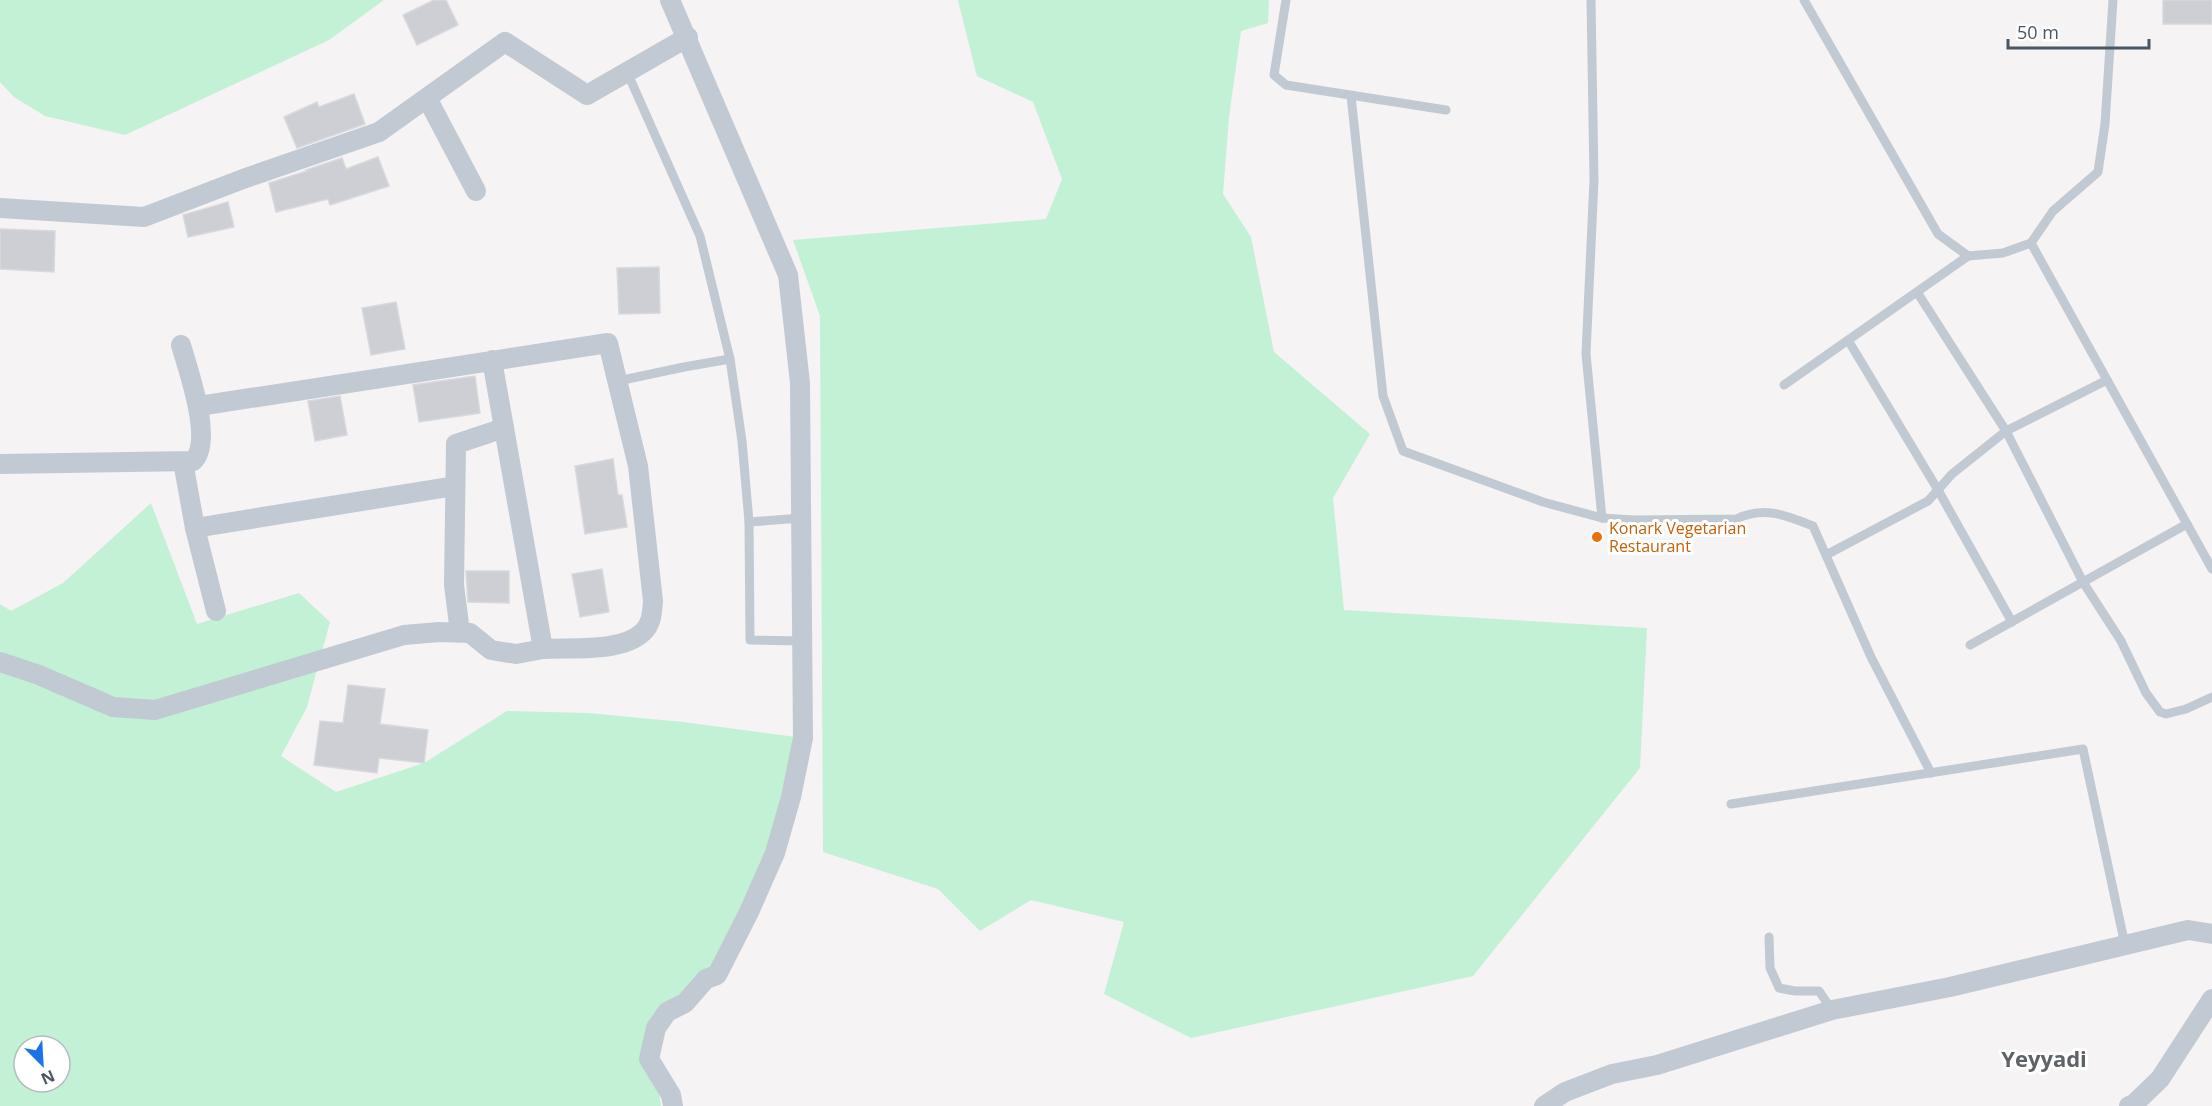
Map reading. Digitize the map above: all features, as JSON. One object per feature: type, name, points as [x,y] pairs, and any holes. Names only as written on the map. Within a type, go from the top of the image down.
[{"type":"street","points":[[673,1106],[670,1095],[649,1059],[656,1028],[667,1012],[685,1003],[705,979],[717,975],[749,912],[775,853],[791,797],[803,738],[800,383],[788,275],[687,38],[677,2]]},
{"type":"street","points":[[0,208],[144,218],[243,179],[379,132],[505,42],[587,95],[687,38]]},
{"type":"street","points":[[427,98],[476,191]]},
{"type":"street","points":[[0,662],[39,675],[113,707],[154,710],[404,635],[439,632],[470,633],[491,650],[516,654],[543,649],[605,646],[628,640],[643,632],[652,619],[653,602],[638,466],[608,343],[199,406]]},
{"type":"street","points":[[0,464],[193,461],[199,456],[200,447],[199,406],[181,345]]},
{"type":"street","points":[[492,360],[543,649]]},
{"type":"street","points":[[460,632],[454,585],[456,444],[504,428]]},
{"type":"street","points":[[183,462],[195,528],[216,611]]},
{"type":"street","points":[[195,528],[455,486]]},
{"type":"street","points":[[1544,1106],[1564,1092],[1612,1074],[1657,1065],[1832,1010],[1950,987],[2188,930],[2212,934]]},
{"type":"street","points":[[2129,1106],[2160,1079],[2212,999]]},
{"type":"lane","points":[[1286,0],[1274,75],[1286,85],[1446,110]]},
{"type":"lane","points":[[1591,0],[1594,180],[1586,354],[1602,518]]},
{"type":"lane","points":[[1804,0],[1938,234],[1968,256]]},
{"type":"lane","points":[[1784,385],[1968,256],[2003,253],[2031,243],[2053,211],[2098,172],[2105,123],[2113,0]]},
{"type":"lane","points":[[627,72],[700,236],[730,359],[742,441],[749,522],[750,640],[803,641]]},
{"type":"lane","points":[[1351,96],[1383,396],[1403,451],[1543,502],[1602,518],[1736,519],[1749,513],[1778,513],[1813,526],[1871,657],[1931,773]]},
{"type":"lane","points":[[2031,243],[2212,569]]},
{"type":"lane","points":[[1917,292],[2006,431],[2083,582],[2121,641],[2146,693],[2160,712],[2166,714],[2186,709],[2212,697]]},
{"type":"lane","points":[[1848,340],[1938,490],[2012,622]]},
{"type":"lane","points":[[618,381],[730,359]]},
{"type":"lane","points":[[1826,555],[1928,501],[1952,474],[2006,431],[2107,380]]},
{"type":"lane","points":[[749,522],[802,518]]},
{"type":"lane","points":[[1970,645],[2187,524]]},
{"type":"lane","points":[[1731,804],[2083,749],[2125,945]]},
{"type":"lane","points":[[1769,937],[1770,968],[1779,988],[1819,991],[1832,1010]]},
{"type":"green space","points":[[0,0],[384,0],[329,40],[125,135],[45,116],[14,97],[0,82]]},
{"type":"green space","points":[[958,0],[1269,0],[1268,23],[1241,31],[1229,117],[1223,194],[1251,237],[1274,352],[1370,434],[1333,498],[1344,610],[1647,628],[1640,768],[1473,976],[1191,1038],[1104,994],[1124,922],[1031,900],[980,931],[938,889],[823,852],[820,316],[793,240],[1046,219],[1062,179],[1033,102],[977,76]]},
{"type":"green space","points":[[151,503],[197,624],[299,593],[330,622],[307,707],[281,756],[336,792],[424,763],[507,711],[588,713],[683,722],[803,738],[775,853],[706,979],[652,1044],[661,1106],[0,1106],[0,604],[11,611],[63,583]]},
{"type":"building","points":[[434,0],[446,0],[458,25],[417,45],[403,15]]},
{"type":"building","points":[[2163,0],[2212,0],[2212,24],[2163,24]]},
{"type":"building","points":[[354,94],[365,124],[297,148],[284,117],[317,102],[319,107]]},
{"type":"building","points":[[378,157],[389,186],[330,205],[328,199],[276,212],[269,183],[342,158],[346,169]]},
{"type":"building","points":[[228,202],[234,227],[188,237],[183,215]]},
{"type":"building","points":[[0,229],[55,231],[54,272],[0,269]]},
{"type":"building","points":[[659,267],[660,313],[619,314],[617,268]]},
{"type":"building","points":[[396,302],[405,349],[371,355],[362,308]]},
{"type":"building","points":[[475,376],[480,413],[419,422],[413,385]]},
{"type":"building","points":[[340,396],[347,435],[315,441],[308,401]]},
{"type":"building","points":[[613,459],[618,495],[622,495],[627,527],[585,534],[575,466]]},
{"type":"building","points":[[602,569],[609,612],[580,617],[572,574]]},
{"type":"building","points":[[466,571],[509,571],[509,603],[468,602]]},
{"type":"building","points":[[348,685],[385,689],[380,724],[428,730],[424,763],[379,758],[377,773],[314,765],[320,721],[343,723]]},
{"type":"place","name":"Konark Vegetarian Restaurant","points":[[1597,537]]},
{"type":"district","name":"Yeyyadi","points":[[2044,1059]]}]
